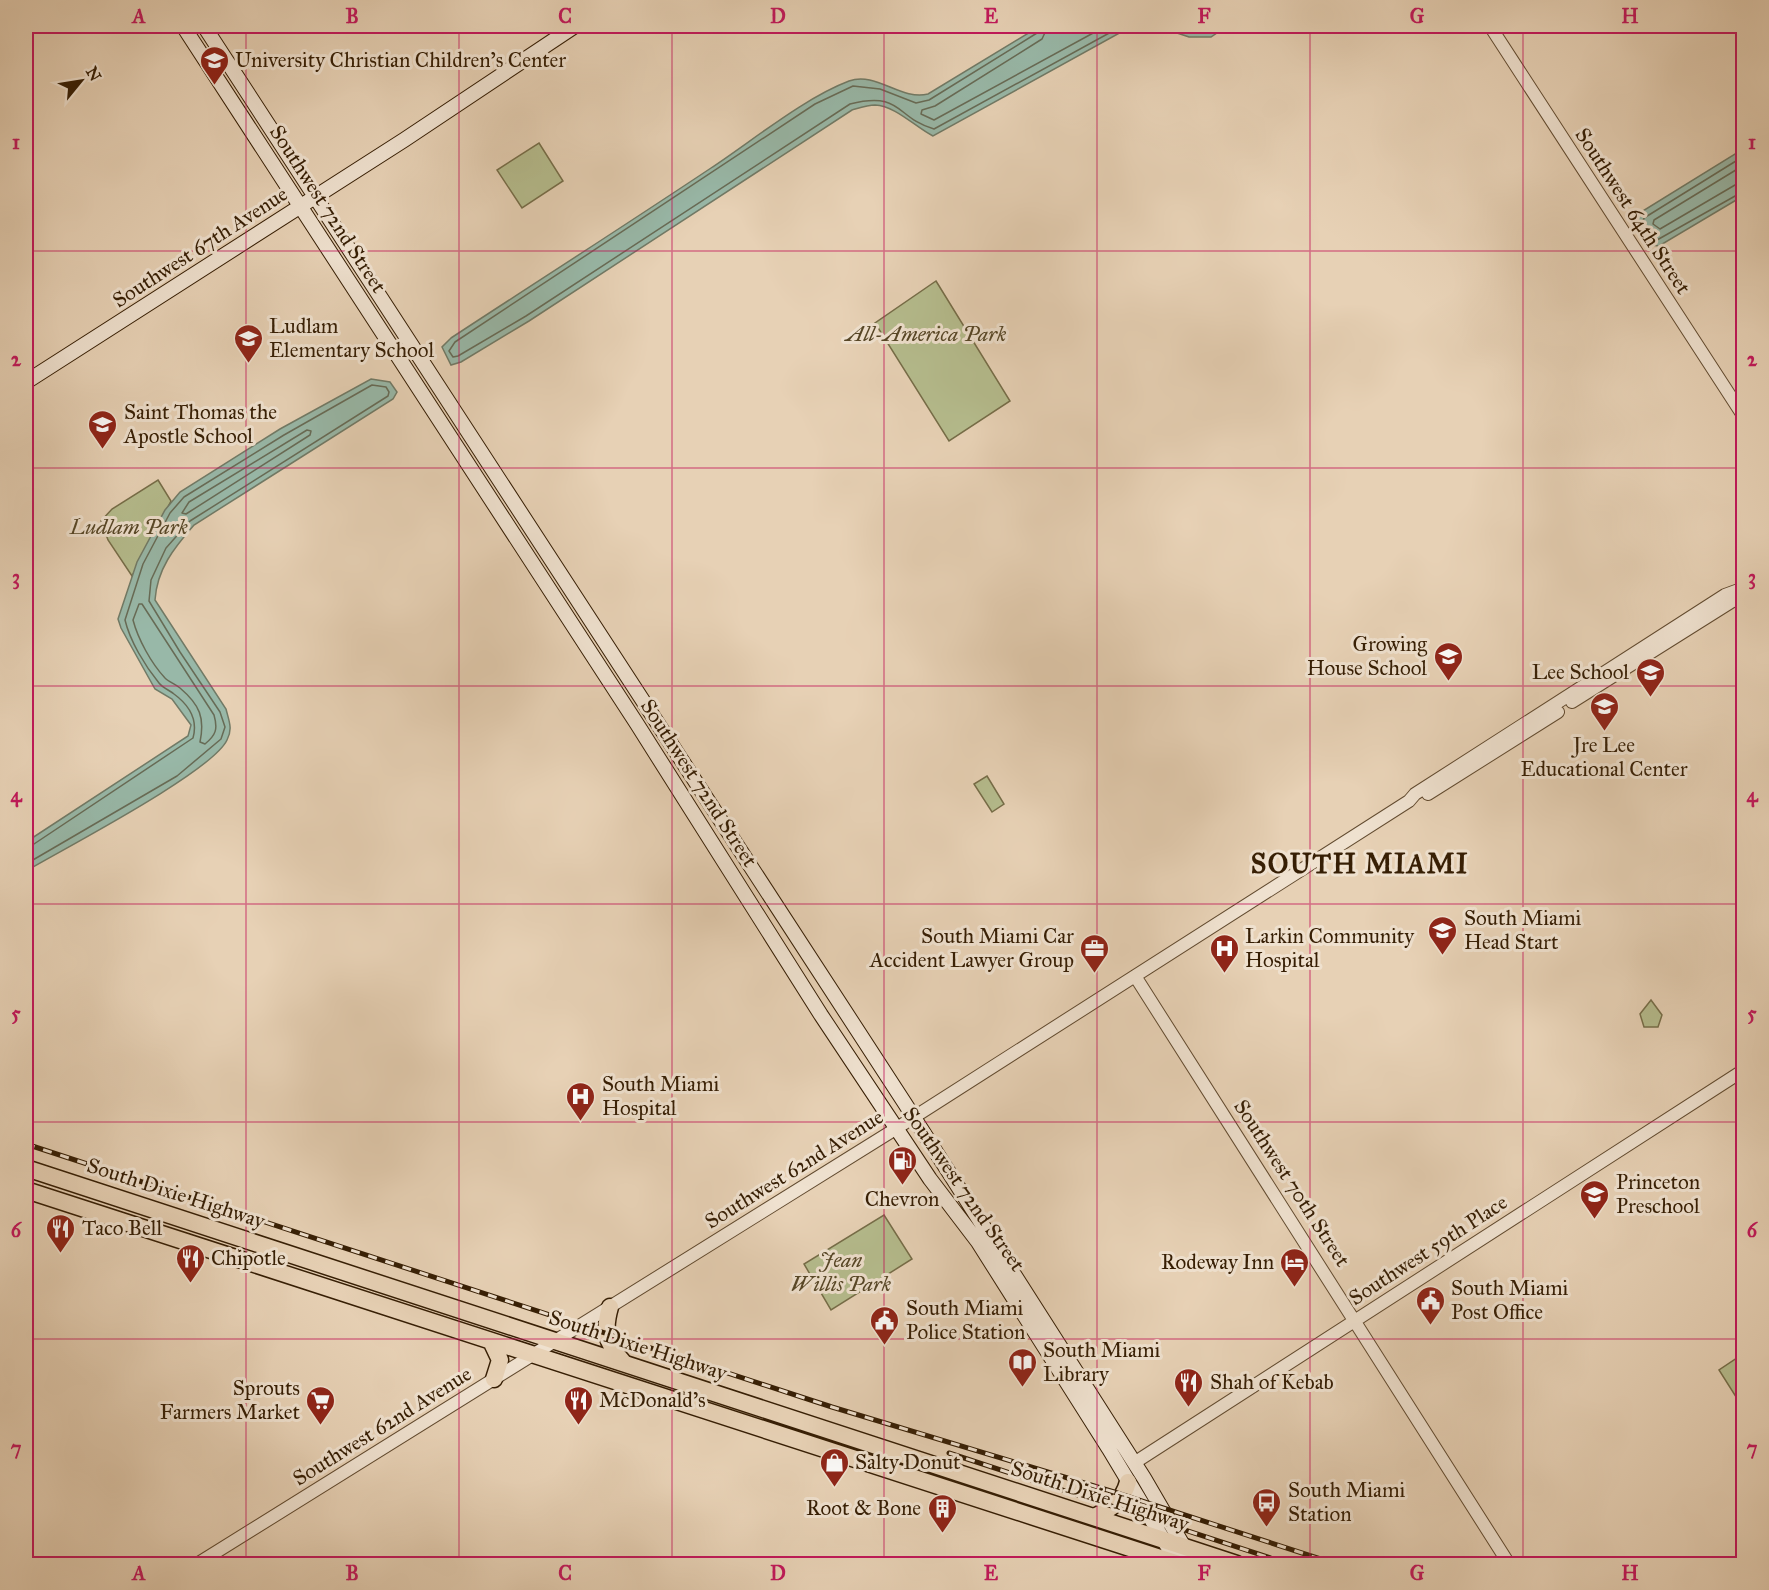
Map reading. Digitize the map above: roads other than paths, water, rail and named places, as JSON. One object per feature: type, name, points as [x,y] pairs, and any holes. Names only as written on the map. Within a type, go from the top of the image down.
[{"type":"highway","name":"South Dixie Highway","points":[[26,1168],[1237,1564]]},
{"type":"highway","name":"South Dixie Highway","points":[[26,1190],[1178,1564]]},
{"type":"highway","points":[[610,1306],[605,1327],[607,1342],[624,1364]]},
{"type":"highway","points":[[491,1341],[500,1360],[494,1379]]},
{"type":"highway","points":[[741,1402],[749,1411],[755,1428],[774,1420],[790,1418]]},
{"type":"highway","points":[[1094,1517],[1114,1506],[1125,1492],[1128,1482]]},
{"type":"main road","name":"Southwest 72nd Street","points":[[183,26],[716,846],[784,958],[934,1184],[978,1242],[1109,1449],[1178,1564]]},
{"type":"main road","name":"Southwest 72nd Street","points":[[204,26],[317,196],[913,1118],[1134,1463],[1194,1564]]},
{"type":"main road","name":"Southwest 67th Avenue","points":[[26,382],[302,206],[575,26]]},
{"type":"main road","points":[[1109,1449],[1121,1462],[1134,1463]]},
{"type":"street","name":"Southwest 64th Street","points":[[1490,26],[1743,417]]},
{"type":"street","name":"Southwest 62nd Avenue","points":[[196,1564],[913,1118],[1409,801],[1415,794],[1457,766],[1725,595],[1743,588]]},
{"type":"street","name":"Southwest 70th Street","points":[[1135,976],[1356,1319],[1509,1564]]},
{"type":"street","name":"Southwest 59th Place","points":[[1134,1463],[1743,1070]]},
{"type":"water","points":[[1040,26],[1227,26],[1211,37],[1189,37],[1159,27],[1123,31],[933,136],[883,106],[872,105],[852,110],[529,321],[461,362],[451,365],[442,347],[451,338],[814,98],[849,81],[859,79],[879,83],[908,94],[928,94]]},
{"type":"water","points":[[1743,149],[1743,196],[1659,246],[1651,245],[1633,217]]},
{"type":"water","points":[[371,379],[390,382],[397,392],[393,399],[194,525],[173,551],[159,578],[155,600],[226,709],[230,729],[227,740],[216,754],[167,790],[26,871],[26,842],[188,736],[191,725],[172,699],[155,689],[118,619],[137,562],[165,510],[180,492],[280,429]]},
{"type":"railway","points":[[26,1144],[832,1407],[1114,1492],[1336,1564]]},
{"type":"railway","points":[[949,1453],[1289,1564]]},
{"type":"place","name":"University Christian Children's Center","points":[[214,86]]},
{"type":"place","name":"Ludlam Elementary School","points":[[248,364]]},
{"type":"place","name":"Saint Thomas the Apostle School","points":[[103,450]]},
{"type":"place","name":"Growing House School","points":[[1448,682]]},
{"type":"place","name":"Lee School","points":[[1650,698]]},
{"type":"place","name":"Jre Lee Educational Center","points":[[1604,732]]},
{"type":"place","name":"South Miami Head Start","points":[[1443,956]]},
{"type":"place","name":"South Miami Car Accident Lawyer Group","points":[[1095,974]]},
{"type":"place","name":"Larkin Community Hospital","points":[[1224,974]]},
{"type":"place","name":"South Miami Hospital","points":[[581,1122]]},
{"type":"place","name":"Chevron","points":[[902,1186]]},
{"type":"place","name":"Princeton Preschool","points":[[1595,1220]]},
{"type":"place","name":"Taco Bell","points":[[61,1254]]},
{"type":"place","name":"Chipotle","points":[[190,1284]]},
{"type":"place","name":"Rodeway Inn","points":[[1295,1288]]},
{"type":"place","name":"South Miami Post Office","points":[[1430,1326]]},
{"type":"place","name":"South Miami Police Station","points":[[885,1346]]},
{"type":"place","name":"South Miami Library","points":[[1022,1388]]},
{"type":"place","name":"Shah of Kebab","points":[[1189,1408]]},
{"type":"place","name":"Sprouts Farmers Market","points":[[321,1426]]},
{"type":"place","name":"McDonald's","points":[[578,1426]]},
{"type":"place","name":"Salty Donut","points":[[834,1488]]},
{"type":"place","name":"South Miami Station","points":[[1267,1528]]},
{"type":"place","name":"Root & Bone","points":[[942,1534]]},
{"type":"district","name":"SOUTH MIAMI","points":[[1360,864]]},
{"type":"park label","name":"All-America Park","points":[[926,334]]},
{"type":"park label","name":"Ludlam Park","points":[[129,527]]},
{"type":"park label","name":"Jean Willis Park","points":[[841,1272]]}]
